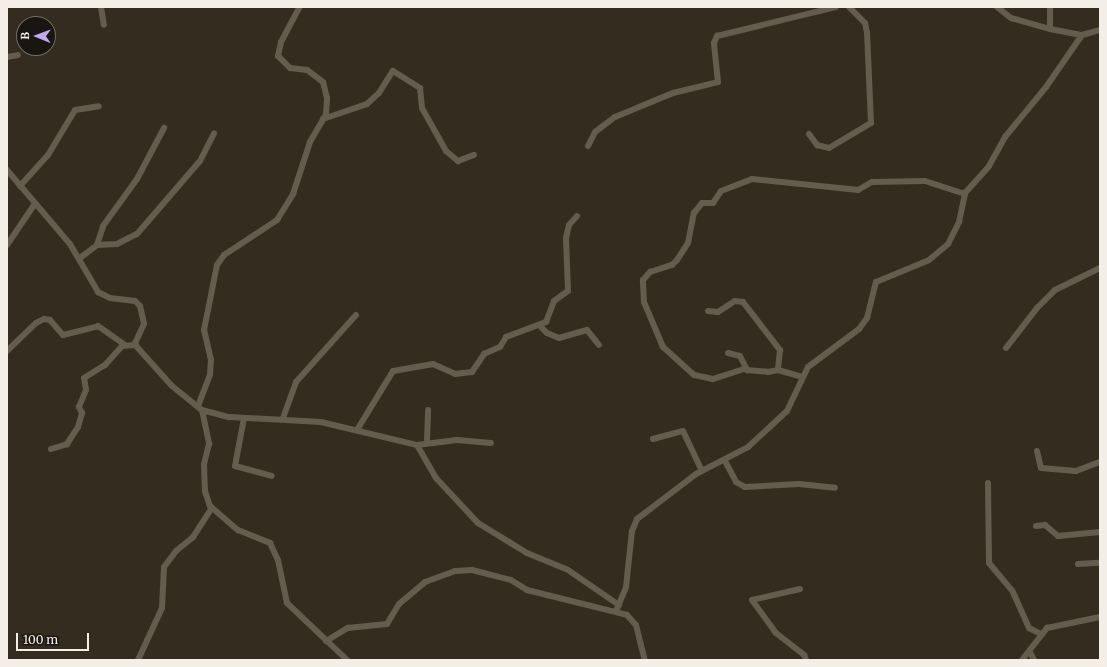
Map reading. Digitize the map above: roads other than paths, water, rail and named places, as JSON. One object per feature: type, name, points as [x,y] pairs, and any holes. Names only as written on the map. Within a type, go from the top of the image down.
[{"type":"street","points":[[100,7],[104,25]]},
{"type":"street","points":[[300,7],[279,47],[284,64],[313,73],[323,82],[327,98],[323,119],[310,142],[293,194],[281,214],[271,226],[224,255],[216,265],[204,330],[211,368],[200,408],[209,444],[204,464],[205,491],[212,508],[238,530],[270,543],[278,560],[288,603],[347,660]]},
{"type":"street","points":[[588,146],[595,132],[615,116],[673,93],[718,82],[714,43],[717,36],[836,7]]},
{"type":"street","points":[[809,134],[817,145],[829,148],[871,123],[868,33],[865,23],[850,7]]},
{"type":"street","points":[[997,7],[1011,18],[1050,29],[1082,35],[1100,30]]},
{"type":"street","points":[[1050,7],[1050,29]]},
{"type":"street","points":[[618,608],[629,575],[635,523],[702,471],[725,461],[748,447],[786,413],[802,377],[812,364],[846,341],[862,325],[876,282],[929,260],[948,244],[960,222],[965,194],[989,166],[1005,137],[1046,87],[1082,35]]},
{"type":"street","points":[[323,119],[367,104],[379,93],[393,71],[420,88],[422,108],[446,151],[458,161],[474,155]]},
{"type":"street","points":[[20,186],[48,155],[75,110],[99,106]]},
{"type":"street","points":[[97,245],[103,226],[137,179],[164,128]]},
{"type":"street","points":[[80,258],[97,245],[117,244],[137,234],[200,161],[214,134]]},
{"type":"street","points":[[7,170],[34,205],[80,258],[102,295],[131,300],[140,306],[144,324],[135,344]]},
{"type":"street","points":[[802,377],[778,370],[768,372],[744,369],[713,379],[694,375],[663,347],[644,302],[643,280],[650,272],[672,265],[677,260],[688,243],[694,213],[702,204],[713,203],[721,191],[752,179],[858,190],[872,182],[925,181],[965,194]]},
{"type":"street","points":[[7,245],[34,205]]},
{"type":"street","points":[[357,430],[393,371],[432,364],[455,374],[472,372],[484,354],[500,347],[506,337],[546,322],[554,301],[568,291],[566,238],[569,225],[577,216]]},
{"type":"street","points":[[1006,348],[1037,308],[1055,290],[1100,268]]},
{"type":"street","points":[[708,311],[718,312],[735,301],[743,302],[780,350],[778,370]]},
{"type":"street","points":[[283,418],[296,382],[356,315]]},
{"type":"street","points":[[7,351],[36,323],[44,319],[50,320],[63,334],[98,326],[124,344],[135,344],[172,386],[200,408],[212,415],[244,418],[283,418],[357,430],[417,445],[427,442],[471,440],[491,443]]},
{"type":"street","points":[[539,325],[547,334],[559,338],[587,330],[599,345]]},
{"type":"street","points":[[51,449],[67,444],[78,427],[82,413],[78,407],[86,390],[84,378],[106,365],[124,344]]},
{"type":"street","points":[[728,353],[740,356],[744,369]]},
{"type":"street","points":[[427,442],[428,410]]},
{"type":"street","points":[[244,418],[235,466],[272,476]]},
{"type":"street","points":[[653,439],[683,431],[702,471]]},
{"type":"street","points":[[417,445],[436,478],[478,523],[527,553],[568,570],[627,615],[634,622],[645,660]]},
{"type":"street","points":[[1036,451],[1041,468],[1076,471],[1100,462]]},
{"type":"street","points":[[725,461],[736,482],[745,487],[801,484],[835,488]]},
{"type":"street","points":[[988,483],[989,563],[1012,590],[1029,628],[1041,634]]},
{"type":"street","points":[[138,660],[162,608],[164,567],[176,551],[193,537],[212,508]]},
{"type":"street","points":[[1036,526],[1045,526],[1058,536],[1100,532]]},
{"type":"street","points":[[1078,564],[1100,563]]},
{"type":"street","points":[[326,641],[348,628],[387,624],[399,604],[425,582],[464,570],[501,577],[526,590],[618,608]]},
{"type":"street","points":[[800,589],[752,600],[776,633],[804,655],[806,660]]},
{"type":"street","points":[[1022,660],[1030,652],[1041,634],[1050,626],[1100,617]]},
{"type":"street","points":[[1030,652],[1034,660]]}]
